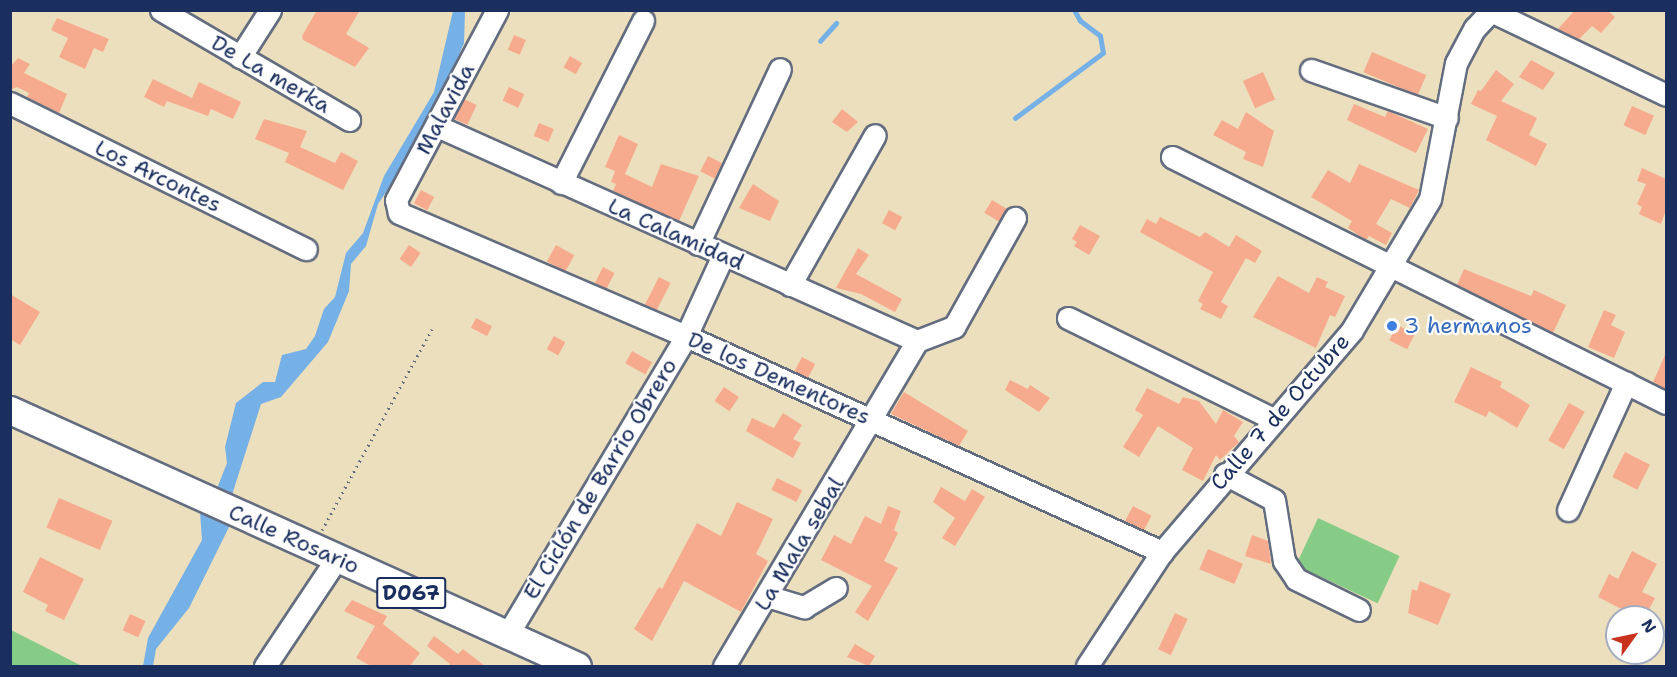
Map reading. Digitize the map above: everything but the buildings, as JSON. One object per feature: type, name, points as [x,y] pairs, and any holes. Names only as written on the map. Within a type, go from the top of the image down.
[{"type":"main road","name":"Calle Rosario","points":[[10,411],[506,637],[575,666]]},
{"type":"street","name":"De La merka","points":[[161,10],[349,120]]},
{"type":"street","points":[[240,57],[270,10]]},
{"type":"street","name":"Malavida","points":[[395,207],[497,10]]},
{"type":"street","points":[[1492,11],[1666,95]]},
{"type":"street","name":"Calle 7 de Octubre","points":[[1087,666],[1162,552],[1225,474],[1337,350],[1430,199],[1456,63],[1474,28],[1492,11]]},
{"type":"street","points":[[561,183],[644,21]]},
{"type":"street","points":[[698,244],[780,69]]},
{"type":"street","points":[[1311,70],[1447,118]]},
{"type":"street","name":"Los Arcontes","points":[[10,104],[306,249]]},
{"type":"street","name":"La Calamidad","points":[[437,126],[917,341]]},
{"type":"street","points":[[790,285],[875,135]]},
{"type":"street","points":[[1172,157],[1666,403]]},
{"type":"street","name":"De los Dementores","points":[[395,207],[399,213],[686,336],[1162,552]]},
{"type":"street","points":[[917,341],[954,327],[1015,218]]},
{"type":"street","name":"El Ciclón de Barrio Obrero","points":[[506,637],[686,336],[723,255]]},
{"type":"street","points":[[1068,318],[1273,419]]},
{"type":"street","name":"La Mala sebal","points":[[724,666],[873,420],[917,341]]},
{"type":"street","points":[[1568,510],[1626,383]]},
{"type":"street","points":[[1225,474],[1274,500],[1284,561],[1296,579],[1359,610]]},
{"type":"street","points":[[265,666],[336,558]]},
{"type":"street","points":[[767,596],[804,606],[836,588]]},
{"type":"path","points":[[328,518],[432,329]]},
{"type":"green space","points":[[1318,518],[1400,556],[1378,603],[1296,565]]},
{"type":"green space","points":[[11,630],[82,666],[11,666]]},
{"type":"water","points":[[453,11],[465,11],[464,43],[415,148],[378,204],[366,246],[351,264],[349,291],[328,342],[281,397],[261,404],[231,498],[216,491],[227,463],[225,447],[236,403],[263,382],[275,382],[282,355],[306,349],[315,336],[324,309],[335,297],[346,253],[363,233],[384,176],[434,92]]},
{"type":"water","points":[[200,512],[230,525],[189,608],[156,649],[153,666],[143,666],[148,638],[202,540]]},
{"type":"waterway","points":[[1015,118],[1103,53],[1100,36],[1080,21],[1074,10]]},
{"type":"waterway","points":[[820,41],[836,23]]},
{"type":"place","name":"3 hermanos","points":[[1392,326]]}]
